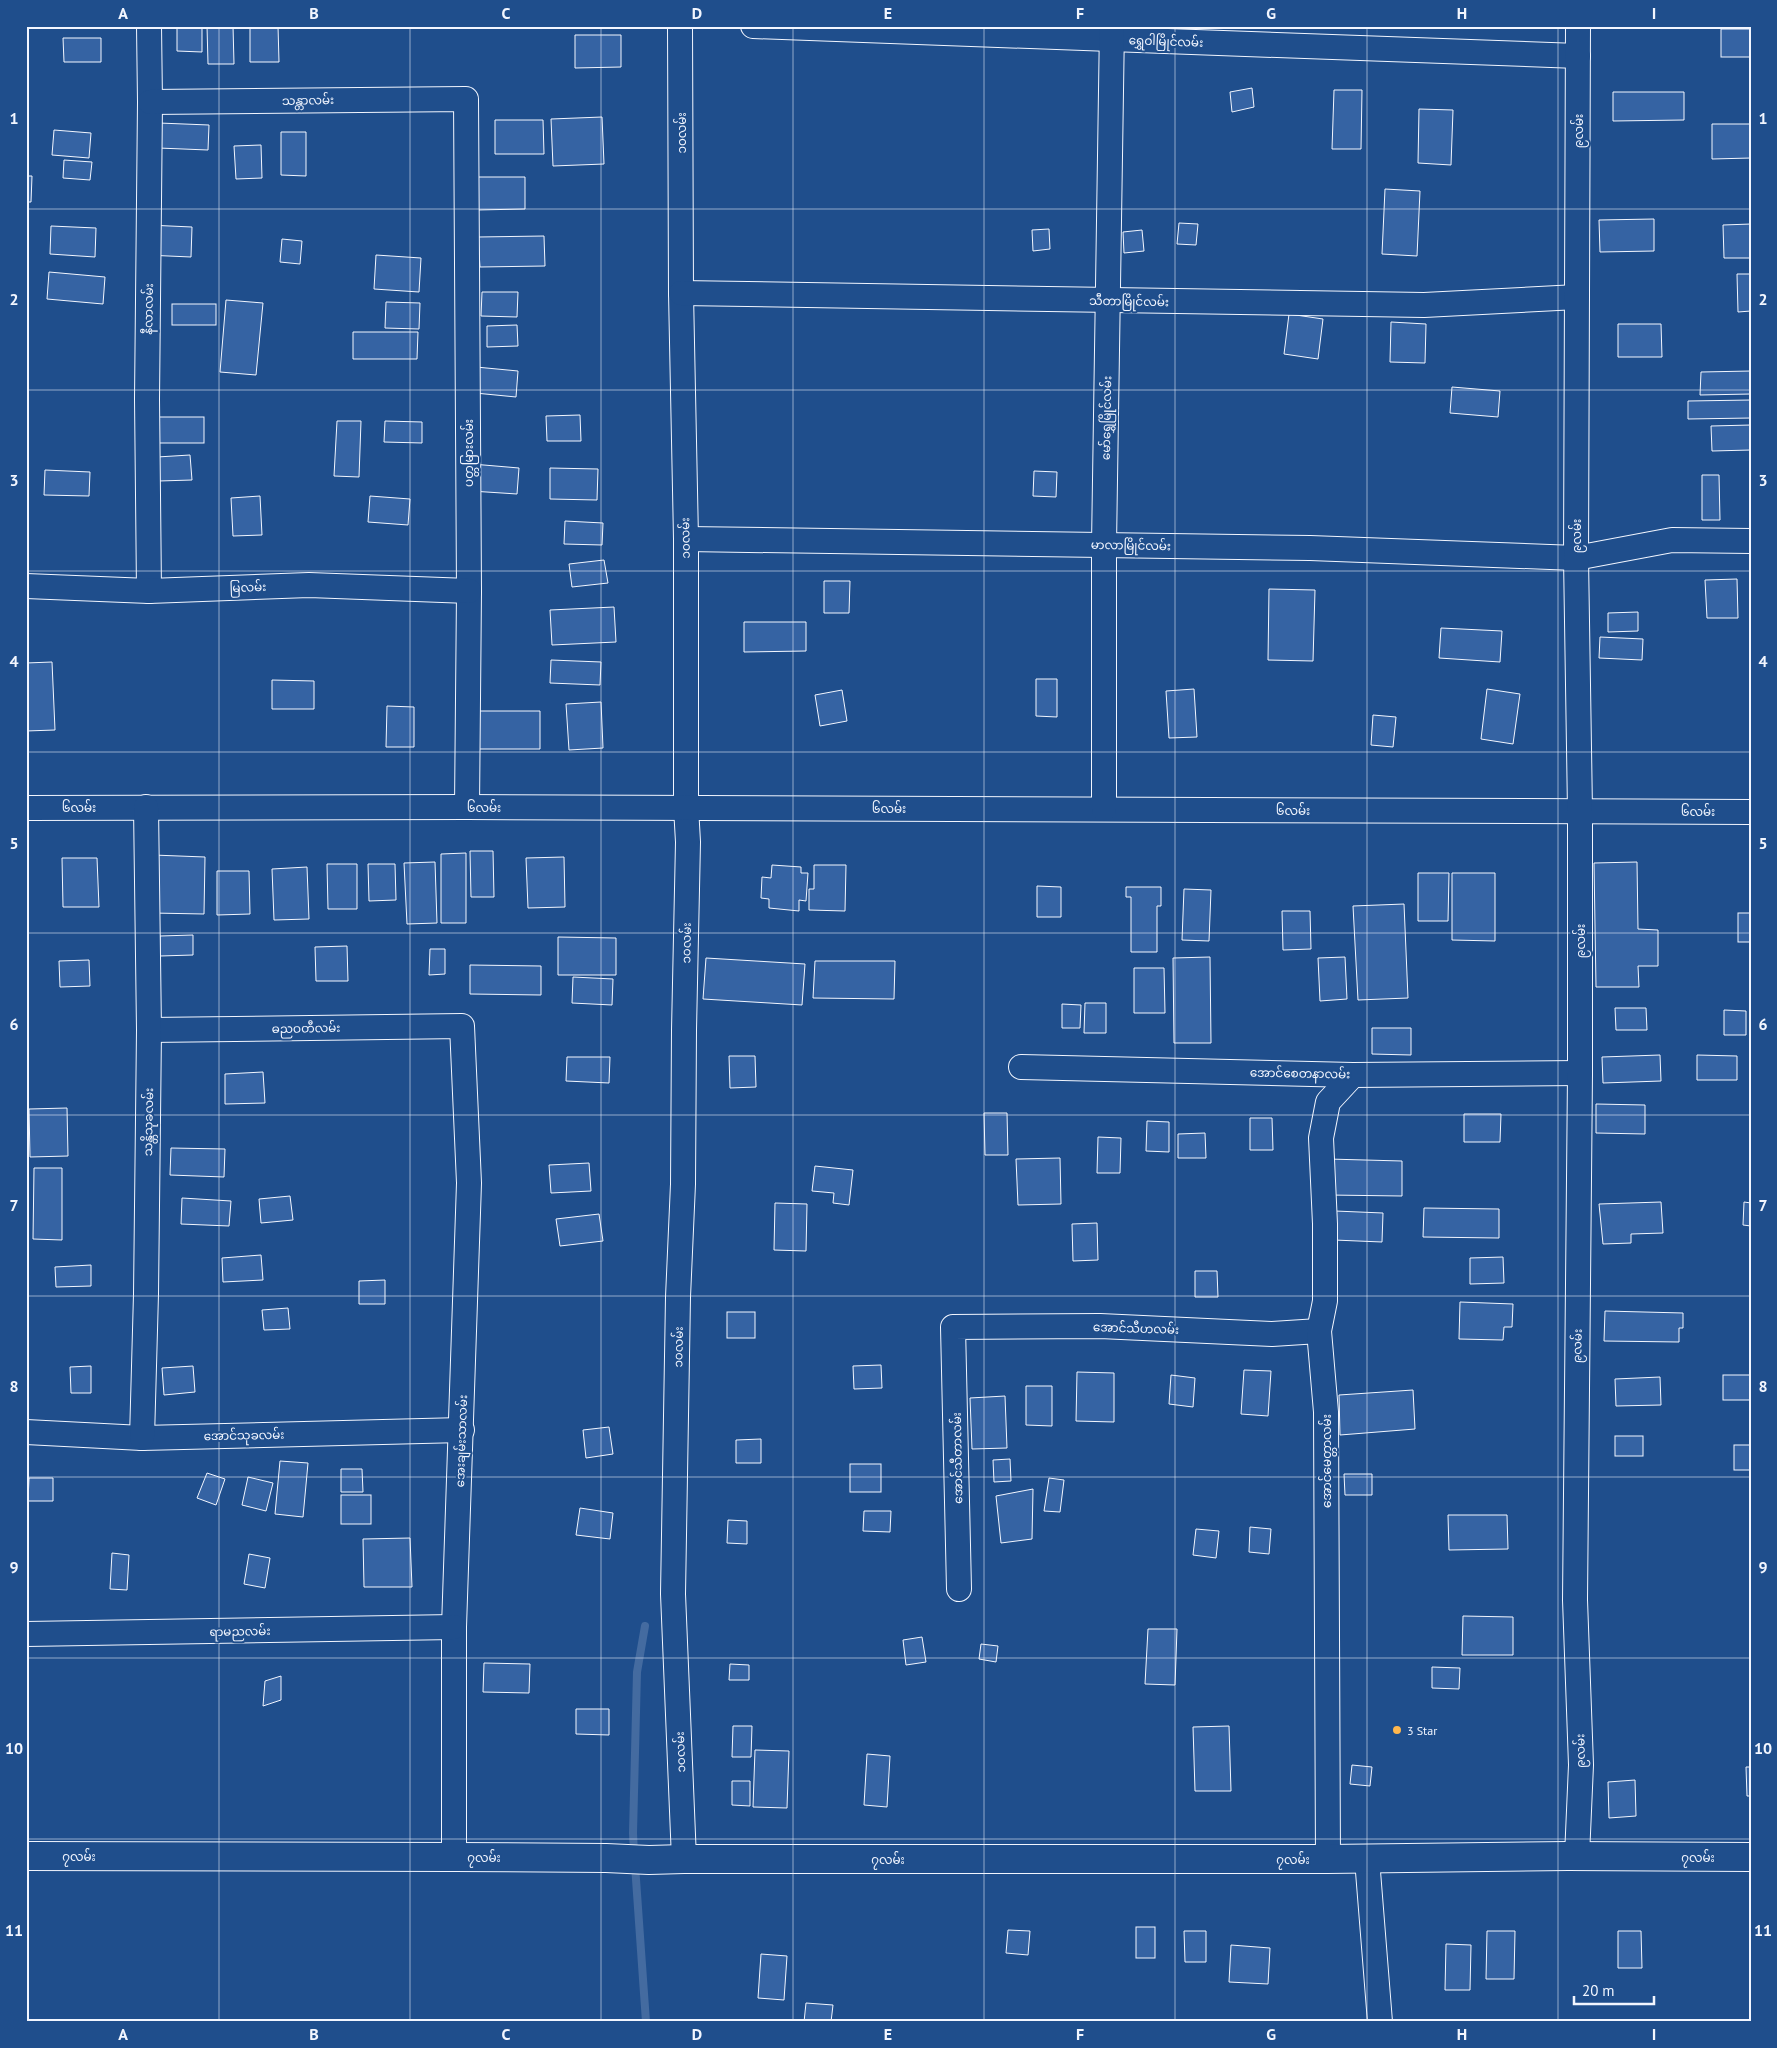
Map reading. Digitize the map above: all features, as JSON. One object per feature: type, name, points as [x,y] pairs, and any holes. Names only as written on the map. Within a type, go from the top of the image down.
[{"type":"street","name":"နီလာလမ်း","points":[[149,26],[147,399],[149,591]]},
{"type":"street","name":"၁၀လမ်း","points":[[680,26],[681,294],[686,539],[686,808],[688,842],[683,1184],[678,1307],[673,1594],[684,1859]]},
{"type":"street","name":"ရွှေဝါမြိုင်လမ်း","points":[[753,26],[1112,33],[1578,56]]},
{"type":"street","name":"၉လမ်း","points":[[1577,1856],[1581,1765],[1575,1600],[1580,1073],[1580,811],[1576,558],[1578,26]]},
{"type":"street","name":"မော်ရွှေမြိုင်လမ်း","points":[[1104,809],[1104,545],[1112,33]]},
{"type":"street","name":"သန္တာလမ်း","points":[[150,102],[466,99]]},
{"type":"street","name":"ပတ္တမြားလမ်း","points":[[466,99],[469,591],[467,807]]},
{"type":"street","name":"သီတာမြိုင်လမ်း","points":[[681,294],[1424,305],[1577,297]]},
{"type":"street","name":"မာလာမြိုင်လမ်း","points":[[686,539],[1310,548],[1576,558],[1672,540],[1751,542]]},
{"type":"street","name":"မြလမ်း","points":[[26,586],[149,591],[310,585],[469,591]]},
{"type":"street","name":"သန္တိသုခလမ်း","points":[[142,1438],[146,1294],[149,1030],[146,807]]},
{"type":"street","name":"၆လမ်း","points":[[26,808],[467,807],[1751,812]]},
{"type":"street","name":"ဓညဝတီလမ်း","points":[[149,1030],[462,1026]]},
{"type":"street","name":"အေးချမ်းသာလမ်း","points":[[454,1856],[454,1627],[469,1183],[462,1026]]},
{"type":"street","name":"အောင်စေတနာလမ်း","points":[[1020,1067],[1353,1075],[1580,1073]]},
{"type":"street","name":"အောင်မေတ္တာလမ်း","points":[[1328,1860],[1326,1412],[1318,1331],[1325,1301],[1326,1224],[1321,1138],[1328,1102],[1353,1075]]},
{"type":"street","name":"အောင်သီဟလမ်း","points":[[953,1327],[1100,1326],[1272,1334],[1318,1331]]},
{"type":"street","name":"အောင်သီတာလမ်း","points":[[953,1327],[959,1589]]},
{"type":"street","name":"အောင်သုခလမ်း","points":[[26,1432],[142,1438],[462,1430]]},
{"type":"street","name":"ရာမညလမ်း","points":[[26,1634],[454,1627]]},
{"type":"street","name":"၇လမ်း","points":[[26,1856],[454,1856],[649,1860],[1328,1860],[1577,1856],[1751,1857]]},
{"type":"street","points":[[1367,1859],[1380,2022]]},
{"type":"building","points":[[177,26],[202,26],[202,52],[177,51]]},
{"type":"building","points":[[207,26],[233,26],[234,64],[208,64]]},
{"type":"building","points":[[250,26],[278,26],[279,62],[250,62]]},
{"type":"building","points":[[1721,29],[1751,29],[1751,57],[1721,57]]},
{"type":"building","points":[[575,35],[621,35],[621,67],[575,68]]},
{"type":"building","points":[[63,38],[101,38],[101,62],[64,62]]},
{"type":"building","points":[[1252,88],[1254,107],[1232,112],[1230,92]]},
{"type":"building","points":[[1334,90],[1362,90],[1361,149],[1332,149]]},
{"type":"building","points":[[1613,92],[1684,92],[1684,120],[1613,121]]},
{"type":"building","points":[[1419,109],[1453,110],[1451,165],[1418,163]]},
{"type":"building","points":[[602,117],[604,164],[553,166],[551,119]]},
{"type":"building","points":[[495,120],[543,120],[544,154],[495,154]]},
{"type":"building","points":[[159,123],[209,125],[208,150],[158,148]]},
{"type":"building","points":[[1712,124],[1751,124],[1751,158],[1712,159]]},
{"type":"building","points":[[54,130],[91,133],[89,158],[52,155]]},
{"type":"building","points":[[281,132],[306,132],[306,176],[281,175]]},
{"type":"building","points":[[261,145],[262,178],[236,179],[234,146]]},
{"type":"building","points":[[64,160],[92,162],[90,180],[63,178]]},
{"type":"building","points":[[26,176],[32,176],[31,202],[26,202]]},
{"type":"building","points":[[476,177],[525,177],[525,209],[476,210]]},
{"type":"building","points":[[1385,189],[1420,191],[1417,256],[1382,254]]},
{"type":"building","points":[[1654,219],[1654,251],[1600,252],[1599,220]]},
{"type":"building","points":[[1179,223],[1198,224],[1196,245],[1177,244]]},
{"type":"building","points":[[1751,224],[1751,258],[1724,258],[1723,225]]},
{"type":"building","points":[[148,225],[192,227],[191,257],[146,255]]},
{"type":"building","points":[[51,226],[96,228],[95,257],[50,254]]},
{"type":"building","points":[[1049,229],[1050,249],[1033,251],[1032,230]]},
{"type":"building","points":[[1142,230],[1144,251],[1124,253],[1123,232]]},
{"type":"building","points":[[544,236],[545,266],[480,267],[478,237]]},
{"type":"building","points":[[282,239],[302,241],[300,264],[280,262]]},
{"type":"building","points":[[376,255],[421,258],[419,292],[374,289]]},
{"type":"building","points":[[49,272],[105,277],[103,304],[47,299]]},
{"type":"building","points":[[1737,274],[1751,274],[1751,311],[1738,312]]},
{"type":"building","points":[[482,292],[518,292],[517,317],[481,316]]},
{"type":"building","points":[[226,300],[263,303],[256,375],[220,372]]},
{"type":"building","points":[[386,302],[420,303],[419,329],[385,328]]},
{"type":"building","points":[[172,304],[216,304],[216,325],[172,325]]},
{"type":"building","points":[[1289,314],[1323,319],[1318,359],[1284,354]]},
{"type":"building","points":[[1391,322],[1426,324],[1425,363],[1390,362]]},
{"type":"building","points":[[1618,324],[1661,324],[1662,357],[1618,357]]},
{"type":"building","points":[[517,325],[518,346],[487,347],[487,326]]},
{"type":"building","points":[[353,332],[418,332],[417,359],[353,359]]},
{"type":"building","points":[[476,367],[518,371],[516,397],[475,393]]},
{"type":"building","points":[[1751,371],[1751,394],[1700,395],[1701,372]]},
{"type":"building","points":[[1452,387],[1500,391],[1498,417],[1450,413]]},
{"type":"building","points":[[1751,400],[1751,418],[1688,419],[1688,401]]},
{"type":"building","points":[[580,415],[581,441],[547,441],[546,416]]},
{"type":"building","points":[[156,417],[204,417],[204,443],[156,443]]},
{"type":"building","points":[[337,421],[361,421],[359,477],[334,476]]},
{"type":"building","points":[[385,421],[422,422],[422,443],[384,442]]},
{"type":"building","points":[[1751,425],[1751,450],[1712,451],[1711,426]]},
{"type":"building","points":[[190,455],[192,480],[159,481],[157,457]]},
{"type":"building","points":[[472,464],[519,468],[517,494],[471,491]]},
{"type":"building","points":[[550,468],[598,469],[597,500],[550,499]]},
{"type":"building","points":[[45,470],[90,472],[89,496],[44,495]]},
{"type":"building","points":[[1034,471],[1057,472],[1056,497],[1033,496]]},
{"type":"building","points":[[1702,475],[1719,475],[1720,520],[1702,520]]},
{"type":"building","points":[[260,496],[262,535],[233,536],[231,498]]},
{"type":"building","points":[[370,496],[410,499],[408,525],[368,522]]},
{"type":"building","points":[[565,521],[603,523],[602,545],[564,544]]},
{"type":"building","points":[[604,560],[608,583],[572,587],[569,564]]},
{"type":"building","points":[[1737,579],[1738,618],[1707,618],[1705,580]]},
{"type":"building","points":[[824,581],[850,581],[849,613],[824,613]]},
{"type":"building","points":[[1269,589],[1315,590],[1313,661],[1268,660]]},
{"type":"building","points":[[614,607],[616,642],[552,645],[550,610]]},
{"type":"building","points":[[1638,612],[1638,631],[1608,632],[1608,613]]},
{"type":"building","points":[[744,622],[806,622],[806,651],[744,652]]},
{"type":"building","points":[[1441,628],[1502,631],[1500,662],[1439,658]]},
{"type":"building","points":[[1600,637],[1643,639],[1642,660],[1599,658]]},
{"type":"building","points":[[551,660],[601,662],[600,685],[550,683]]},
{"type":"building","points":[[52,662],[55,730],[26,731],[26,663]]},
{"type":"building","points":[[1036,679],[1057,679],[1057,717],[1036,716]]},
{"type":"building","points":[[272,680],[314,681],[314,709],[272,709]]},
{"type":"building","points":[[1194,689],[1197,737],[1169,738],[1166,691]]},
{"type":"building","points":[[1487,689],[1520,694],[1513,744],[1481,739]]},
{"type":"building","points":[[842,690],[847,721],[820,726],[815,695]]},
{"type":"building","points":[[601,702],[603,748],[569,750],[566,704]]},
{"type":"building","points":[[387,706],[414,707],[414,747],[386,747]]},
{"type":"building","points":[[473,711],[540,711],[540,749],[474,749]]},
{"type":"building","points":[[1373,715],[1396,717],[1393,747],[1371,745]]},
{"type":"building","points":[[470,851],[493,851],[494,897],[471,897]]},
{"type":"building","points":[[466,853],[466,923],[441,923],[441,854]]},
{"type":"building","points":[[153,855],[205,857],[204,914],[152,913]]},
{"type":"building","points":[[564,857],[565,907],[528,908],[526,858]]},
{"type":"building","points":[[62,858],[97,858],[99,907],[63,907]]},
{"type":"building","points":[[435,862],[437,923],[407,924],[404,863]]},
{"type":"building","points":[[1637,862],[1638,929],[1658,930],[1658,966],[1638,966],[1639,987],[1596,987],[1594,863]]},
{"type":"building","points":[[327,864],[357,864],[357,909],[328,909]]},
{"type":"building","points":[[368,864],[395,864],[396,900],[369,901]]},
{"type":"building","points":[[772,865],[801,867],[801,873],[808,873],[806,901],[799,900],[799,911],[769,908],[769,899],[761,898],[762,877],[771,878]]},
{"type":"building","points":[[814,865],[846,865],[845,911],[809,910],[809,889],[814,889]]},
{"type":"building","points":[[307,867],[309,919],[274,920],[272,869]]},
{"type":"building","points":[[217,871],[249,871],[250,914],[217,915]]},
{"type":"building","points":[[1418,873],[1449,873],[1448,921],[1418,921]]},
{"type":"building","points":[[1452,873],[1495,873],[1495,941],[1452,940]]},
{"type":"building","points":[[1037,886],[1061,887],[1061,917],[1037,917]]},
{"type":"building","points":[[1126,887],[1161,887],[1161,906],[1157,906],[1157,952],[1131,952],[1131,897],[1126,897]]},
{"type":"building","points":[[1184,889],[1211,890],[1209,941],[1182,940]]},
{"type":"building","points":[[1404,904],[1408,998],[1358,1000],[1353,906]]},
{"type":"building","points":[[1282,911],[1310,911],[1311,949],[1283,950]]},
{"type":"building","points":[[1738,913],[1751,913],[1751,942],[1738,942]]},
{"type":"building","points":[[193,935],[193,955],[160,956],[160,936]]},
{"type":"building","points":[[558,937],[616,938],[616,975],[558,975]]},
{"type":"building","points":[[347,946],[348,981],[316,981],[315,947]]},
{"type":"building","points":[[430,949],[445,949],[445,974],[429,975]]},
{"type":"building","points":[[1210,957],[1211,1043],[1174,1043],[1173,958]]},
{"type":"building","points":[[1345,957],[1347,999],[1320,1001],[1318,958]]},
{"type":"building","points":[[706,958],[805,964],[802,1005],[703,999]]},
{"type":"building","points":[[89,960],[90,986],[60,987],[59,961]]},
{"type":"building","points":[[815,961],[895,961],[894,999],[813,998]]},
{"type":"building","points":[[470,965],[541,966],[541,995],[470,994]]},
{"type":"building","points":[[1134,968],[1164,968],[1165,1013],[1134,1013]]},
{"type":"building","points":[[573,977],[613,979],[612,1005],[572,1003]]},
{"type":"building","points":[[1085,1003],[1106,1003],[1106,1033],[1084,1033]]},
{"type":"building","points":[[1062,1004],[1081,1005],[1080,1028],[1062,1028]]},
{"type":"building","points":[[1615,1008],[1646,1008],[1647,1030],[1616,1030]]},
{"type":"building","points":[[1724,1010],[1746,1011],[1746,1035],[1724,1035]]},
{"type":"building","points":[[1372,1028],[1411,1028],[1411,1055],[1372,1054]]},
{"type":"building","points":[[1660,1055],[1661,1081],[1603,1083],[1602,1057]]},
{"type":"building","points":[[1697,1055],[1737,1056],[1737,1080],[1697,1080]]},
{"type":"building","points":[[729,1056],[755,1056],[756,1087],[730,1088]]},
{"type":"building","points":[[567,1057],[610,1057],[609,1083],[566,1081]]},
{"type":"building","points":[[263,1072],[265,1103],[225,1104],[225,1074]]},
{"type":"building","points":[[1596,1104],[1645,1105],[1645,1134],[1596,1133]]},
{"type":"building","points":[[67,1108],[68,1156],[30,1157],[29,1109]]},
{"type":"building","points":[[984,1113],[1007,1113],[1008,1155],[985,1155]]},
{"type":"building","points":[[1464,1114],[1501,1114],[1500,1142],[1464,1142]]},
{"type":"building","points":[[1250,1118],[1272,1118],[1273,1150],[1250,1150]]},
{"type":"building","points":[[1147,1121],[1169,1122],[1169,1152],[1146,1151]]},
{"type":"building","points":[[1205,1133],[1206,1158],[1178,1158],[1178,1134]]},
{"type":"building","points":[[1098,1137],[1121,1138],[1120,1173],[1097,1173]]},
{"type":"building","points":[[171,1148],[225,1149],[224,1177],[170,1175]]},
{"type":"building","points":[[1060,1158],[1061,1204],[1018,1205],[1016,1159]]},
{"type":"building","points":[[1328,1159],[1402,1161],[1402,1196],[1328,1195]]},
{"type":"building","points":[[589,1163],[591,1191],[551,1193],[549,1165]]},
{"type":"building","points":[[815,1166],[853,1170],[849,1205],[833,1203],[834,1193],[812,1191]]},
{"type":"building","points":[[34,1168],[62,1168],[62,1240],[33,1239]]},
{"type":"building","points":[[290,1196],[293,1220],[261,1223],[259,1199]]},
{"type":"building","points":[[182,1198],[231,1201],[229,1226],[181,1224]]},
{"type":"building","points":[[1661,1202],[1663,1233],[1631,1234],[1631,1243],[1603,1244],[1599,1204]]},
{"type":"building","points":[[1744,1202],[1751,1203],[1751,1226],[1743,1225]]},
{"type":"building","points":[[775,1203],[807,1204],[806,1251],[774,1250]]},
{"type":"building","points":[[1424,1208],[1499,1209],[1499,1238],[1423,1237]]},
{"type":"building","points":[[1335,1211],[1383,1213],[1382,1242],[1334,1240]]},
{"type":"building","points":[[599,1214],[603,1241],[560,1246],[556,1219]]},
{"type":"building","points":[[1097,1223],[1098,1260],[1073,1261],[1072,1224]]},
{"type":"building","points":[[261,1255],[263,1280],[223,1282],[222,1258]]},
{"type":"building","points":[[1503,1257],[1504,1283],[1470,1284],[1470,1258]]},
{"type":"building","points":[[91,1265],[91,1286],[56,1287],[55,1267]]},
{"type":"building","points":[[1195,1271],[1217,1271],[1218,1297],[1195,1297]]},
{"type":"building","points":[[385,1280],[385,1304],[359,1304],[359,1281]]},
{"type":"building","points":[[1460,1302],[1513,1304],[1512,1327],[1504,1327],[1503,1340],[1459,1339]]},
{"type":"building","points":[[288,1308],[290,1329],[264,1330],[262,1310]]},
{"type":"building","points":[[1605,1311],[1683,1313],[1683,1328],[1679,1328],[1679,1342],[1604,1341]]},
{"type":"building","points":[[727,1312],[755,1312],[755,1338],[727,1338]]},
{"type":"building","points":[[881,1365],[882,1388],[854,1389],[853,1366]]},
{"type":"building","points":[[91,1366],[91,1393],[71,1393],[70,1367]]},
{"type":"building","points":[[193,1366],[195,1392],[164,1395],[162,1368]]},
{"type":"building","points":[[1244,1370],[1271,1371],[1268,1416],[1241,1414]]},
{"type":"building","points":[[1077,1372],[1114,1373],[1114,1422],[1076,1421]]},
{"type":"building","points":[[1171,1375],[1195,1378],[1193,1407],[1169,1404]]},
{"type":"building","points":[[1723,1375],[1751,1375],[1751,1400],[1723,1400]]},
{"type":"building","points":[[1660,1377],[1661,1405],[1616,1406],[1615,1379]]},
{"type":"building","points":[[1026,1386],[1052,1386],[1052,1426],[1026,1425]]},
{"type":"building","points":[[1413,1390],[1415,1429],[1340,1435],[1339,1395]]},
{"type":"building","points":[[1005,1396],[1007,1448],[972,1449],[970,1398]]},
{"type":"building","points":[[609,1427],[613,1454],[586,1458],[583,1430]]},
{"type":"building","points":[[1615,1436],[1643,1436],[1643,1456],[1615,1456]]},
{"type":"building","points":[[761,1439],[761,1463],[736,1463],[736,1440]]},
{"type":"building","points":[[1734,1445],[1751,1445],[1751,1470],[1734,1470]]},
{"type":"building","points":[[1010,1459],[1011,1481],[994,1482],[993,1460]]},
{"type":"building","points":[[280,1461],[308,1463],[303,1517],[275,1514]]},
{"type":"building","points":[[850,1464],[881,1464],[881,1492],[850,1492]]},
{"type":"building","points":[[341,1469],[362,1469],[363,1492],[341,1492]]},
{"type":"building","points":[[207,1473],[225,1479],[216,1505],[197,1498]]},
{"type":"building","points":[[1344,1474],[1372,1474],[1372,1495],[1345,1495]]},
{"type":"building","points":[[248,1477],[273,1483],[266,1511],[242,1505]]},
{"type":"building","points":[[29,1478],[53,1478],[53,1501],[28,1501]]},
{"type":"building","points":[[1049,1478],[1064,1480],[1060,1512],[1044,1511]]},
{"type":"building","points":[[1033,1489],[1032,1539],[1001,1543],[996,1496]]},
{"type":"building","points":[[341,1495],[371,1495],[371,1524],[341,1524]]},
{"type":"building","points":[[580,1508],[613,1513],[610,1539],[576,1535]]},
{"type":"building","points":[[864,1511],[891,1511],[890,1532],[863,1531]]},
{"type":"building","points":[[1448,1515],[1507,1515],[1508,1549],[1449,1550]]},
{"type":"building","points":[[728,1520],[747,1521],[747,1544],[727,1543]]},
{"type":"building","points":[[1250,1527],[1271,1529],[1269,1554],[1249,1552]]},
{"type":"building","points":[[1196,1529],[1219,1531],[1216,1558],[1193,1555]]},
{"type":"building","points":[[410,1538],[412,1587],[364,1587],[363,1539]]},
{"type":"building","points":[[112,1553],[129,1555],[127,1590],[110,1589]]},
{"type":"building","points":[[249,1554],[270,1558],[265,1588],[244,1584]]},
{"type":"building","points":[[1463,1616],[1513,1617],[1513,1655],[1462,1655]]},
{"type":"building","points":[[1148,1629],[1177,1629],[1175,1685],[1145,1684]]},
{"type":"building","points":[[922,1637],[926,1662],[906,1665],[903,1640]]},
{"type":"building","points":[[981,1644],[998,1646],[996,1662],[979,1659]]},
{"type":"building","points":[[484,1663],[530,1664],[529,1693],[483,1692]]},
{"type":"building","points":[[730,1664],[749,1665],[749,1680],[729,1680]]},
{"type":"building","points":[[1432,1667],[1460,1668],[1459,1689],[1432,1688]]},
{"type":"building","points":[[281,1676],[281,1700],[263,1706],[265,1681]]},
{"type":"building","points":[[576,1709],[609,1709],[609,1735],[576,1734]]},
{"type":"building","points":[[733,1726],[752,1726],[751,1757],[732,1757]]},
{"type":"building","points":[[1229,1726],[1231,1791],[1195,1791],[1193,1727]]},
{"type":"building","points":[[755,1750],[789,1751],[787,1808],[753,1807]]},
{"type":"building","points":[[867,1754],[890,1756],[887,1807],[864,1805]]},
{"type":"building","points":[[1352,1765],[1372,1767],[1370,1786],[1350,1784]]},
{"type":"building","points":[[1746,1767],[1751,1767],[1751,1796],[1747,1796]]},
{"type":"building","points":[[1635,1780],[1636,1816],[1609,1818],[1608,1782]]},
{"type":"building","points":[[732,1781],[750,1781],[750,1806],[732,1805]]},
{"type":"building","points":[[1136,1927],[1155,1927],[1155,1958],[1136,1958]]},
{"type":"building","points":[[1008,1930],[1030,1931],[1028,1955],[1006,1953]]},
{"type":"building","points":[[1184,1931],[1206,1931],[1206,1962],[1185,1962]]},
{"type":"building","points":[[1487,1931],[1515,1931],[1514,1979],[1486,1979]]},
{"type":"building","points":[[1618,1931],[1641,1931],[1642,1968],[1618,1968]]},
{"type":"building","points":[[1446,1944],[1471,1945],[1470,1990],[1445,1990]]},
{"type":"building","points":[[1231,1945],[1270,1948],[1268,1984],[1229,1982]]},
{"type":"building","points":[[761,1954],[787,1956],[784,2000],[758,1998]]},
{"type":"building","points":[[806,2003],[833,2005],[831,2022],[804,2022]]},
{"type":"waterway","points":[[634,1854],[637,1672],[645,1626]]},
{"type":"waterway","points":[[635,1865],[646,2022]]},
{"type":"place","name":"3 Star","points":[[1397,1730]]}]
